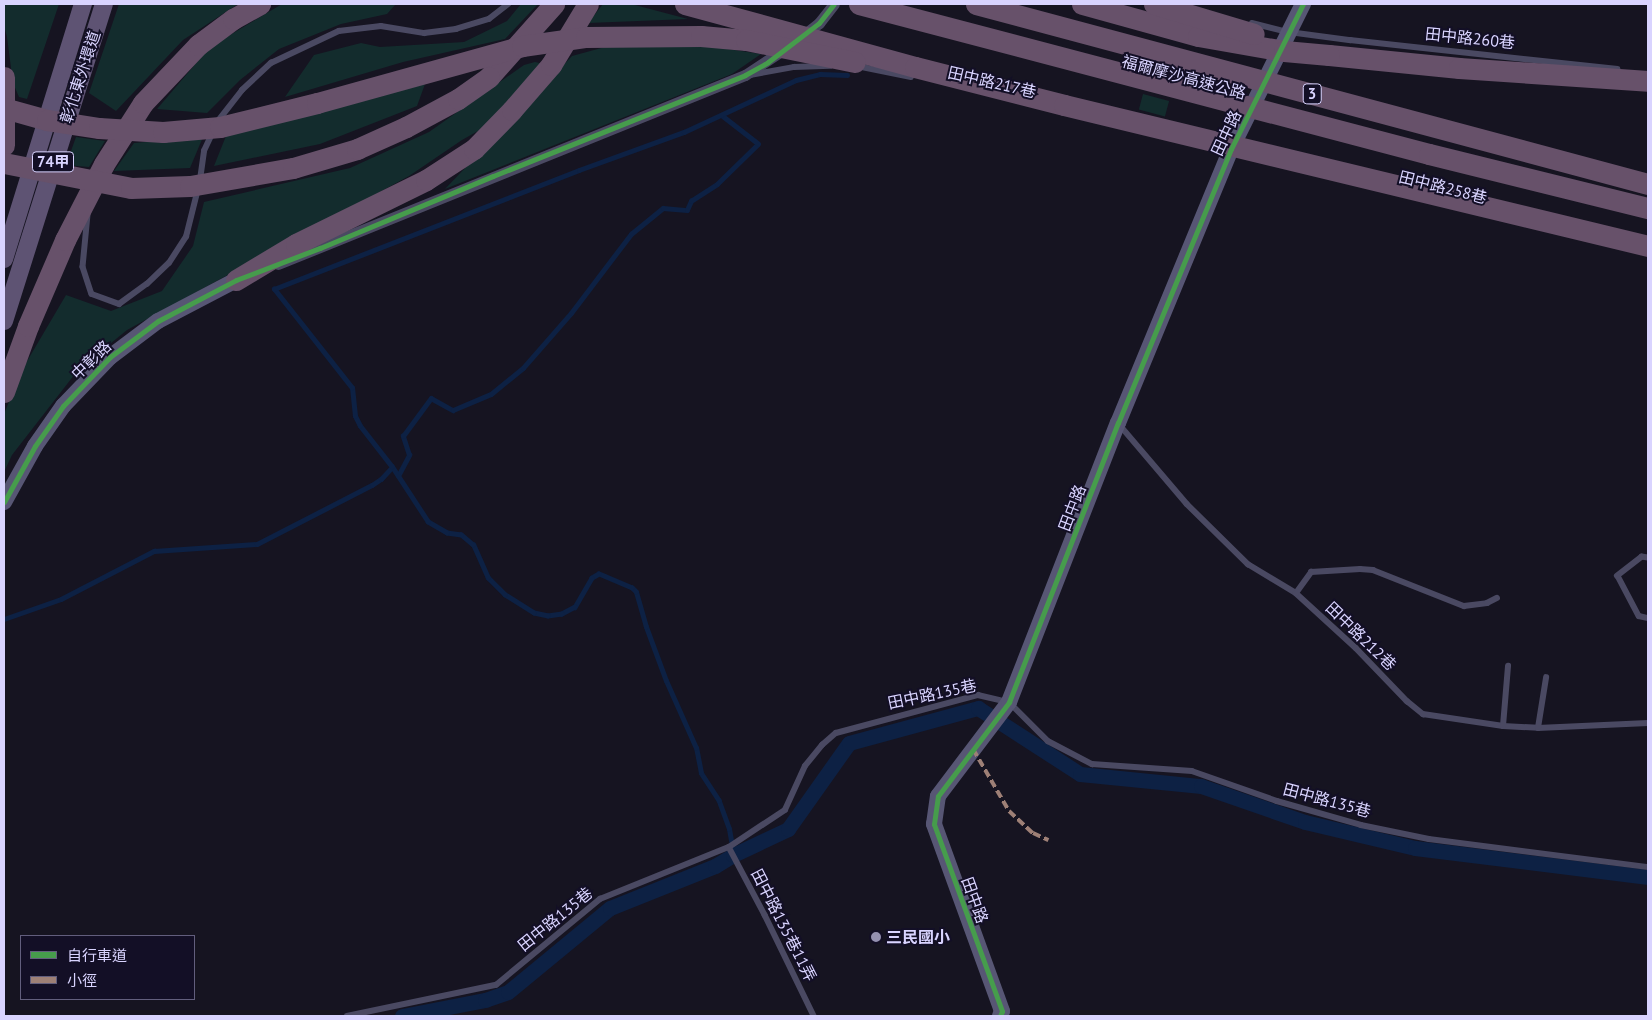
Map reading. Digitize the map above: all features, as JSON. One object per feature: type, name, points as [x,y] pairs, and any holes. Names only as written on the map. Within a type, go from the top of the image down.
[{"type":"highway","points":[[4,392],[28,326],[50,274],[104,164],[143,104],[198,45],[233,19],[260,4]]},
{"type":"highway","points":[[4,164],[131,188],[190,186],[292,168],[357,149],[406,127],[458,100],[489,77],[554,4]]},
{"type":"highway","points":[[236,280],[296,244],[426,180],[474,149],[512,110],[551,65],[588,4]]},
{"type":"highway","points":[[685,4],[918,73],[1648,246]]},
{"type":"highway","name":"福爾摩沙高速公路","points":[[859,4],[1428,154],[1648,208]]},
{"type":"highway","name":"福爾摩沙高速公路","points":[[976,4],[1648,184]]},
{"type":"highway","points":[[1082,4],[1198,36],[1284,51],[1459,68],[1648,81]]},
{"type":"highway","points":[[1154,4],[1329,55]]},
{"type":"highway","points":[[4,108],[47,120],[99,128],[163,132],[220,127],[317,103],[522,46],[586,37],[701,36],[746,40],[844,61],[918,73]]},
{"type":"highway","points":[[4,77],[4,145]]},
{"type":"main road","name":"彰化東外環道","points":[[4,258],[82,4]]},
{"type":"main road","name":"彰化東外環道","points":[[4,321],[104,4]]},
{"type":"street","points":[[236,280],[320,248],[745,75],[768,62],[819,23],[834,4]]},
{"type":"street","name":"田中路","points":[[1000,1016],[1002,1012],[934,824],[938,796],[1005,707],[1118,422],[1231,149],[1303,4]]},
{"type":"street","name":"中彰路","points":[[4,502],[35,446],[63,406],[110,357],[158,321],[236,280]]},
{"type":"lane","points":[[93,187],[84,232],[82,267],[92,294],[119,304],[148,284],[164,268],[186,237],[196,203],[204,151],[221,115],[242,90],[270,63],[339,31],[381,26],[424,34],[456,29],[489,19],[508,4]]},
{"type":"lane","points":[[1170,4],[1216,15]]},
{"type":"lane","name":"田中路260巷","points":[[1243,21],[1290,32],[1621,69]]},
{"type":"lane","name":"田中路217巷","points":[[745,75],[794,67],[864,66],[918,73]]},
{"type":"lane","name":"田中路217巷","points":[[1038,106],[1231,149]]},
{"type":"lane","name":"田中路258巷","points":[[1231,149],[1648,251]]},
{"type":"lane","name":"田中路212巷","points":[[1118,422],[1187,504],[1248,564],[1296,593],[1356,648],[1407,701],[1423,714],[1503,726],[1538,728],[1648,723]]},
{"type":"lane","points":[[1648,558],[1642,556],[1618,576],[1639,616],[1648,618]]},
{"type":"lane","points":[[1296,593],[1311,572],[1360,569],[1372,570],[1464,606],[1487,603],[1497,598]]},
{"type":"lane","points":[[1503,726],[1508,666]]},
{"type":"lane","points":[[1538,728],[1546,678]]},
{"type":"lane","name":"田中路135巷","points":[[347,1016],[496,985],[600,899],[729,847],[785,810],[805,766],[822,745],[836,733],[978,695],[1005,707],[1048,741],[1092,764],[1192,771],[1277,801],[1362,825],[1429,839],[1648,867]]},
{"type":"lane","name":"田中路135巷11弄","points":[[729,847],[765,915],[814,1016]]},
{"type":"green space","points":[[4,4],[59,4],[27,99],[19,97],[13,83],[4,26]]},
{"type":"green space","points":[[119,4],[238,4],[183,40],[116,111],[89,93]]},
{"type":"green space","points":[[282,4],[396,4],[387,14],[341,24],[279,49],[240,80],[207,113],[157,109],[210,47]]},
{"type":"green space","points":[[521,4],[538,4],[505,39],[403,62],[285,97],[314,55],[361,43],[380,47],[464,42],[507,21]]},
{"type":"green space","points":[[603,4],[631,4],[688,19],[588,23]]},
{"type":"green space","points":[[687,43],[761,54],[732,74],[445,189],[572,56],[605,47]]},
{"type":"green space","points":[[535,62],[544,64],[485,127],[462,140],[409,176],[127,330],[78,370],[12,455],[4,472],[4,414],[23,368],[66,295],[111,311],[162,291],[193,246],[204,202],[350,168],[429,132],[524,65]]},
{"type":"green space","points":[[425,84],[417,106],[320,144],[214,166],[226,136]]},
{"type":"green space","points":[[1143,94],[1169,101],[1165,116],[1139,109]]},
{"type":"green space","points":[[76,137],[105,141],[89,167],[66,165]]},
{"type":"green space","points":[[203,137],[190,168],[114,171],[134,143]]},
{"type":"waterway","points":[[732,846],[729,829],[719,801],[701,773],[696,748],[666,681],[646,627],[636,592],[632,588],[599,574],[592,578],[575,607],[562,614],[548,616],[534,613],[505,595],[488,578],[473,545],[461,535],[447,533],[428,522],[392,467],[360,426],[355,416],[352,388],[274,289],[579,170],[684,132],[796,80],[820,74],[847,75]]},
{"type":"waterway","points":[[398,476],[409,455],[403,436],[431,398],[453,410],[491,394],[523,368],[571,313],[631,234],[663,208],[687,210],[691,201],[717,184],[758,144],[722,116]]},
{"type":"waterway","points":[[4,619],[61,599],[154,551],[257,544],[372,485],[381,479],[392,467]]},
{"type":"waterway","points":[[402,1016],[485,1000],[508,992],[610,908],[715,866],[733,855],[788,829],[849,743],[978,708],[1080,774],[1201,786],[1305,822],[1415,848],[1648,877]]},
{"type":"marked path","points":[[973,749],[1009,811],[1033,833],[1048,840]]},
{"type":"cycle path","points":[[4,502],[35,446],[63,406],[110,357],[158,321],[236,280],[320,248],[745,75],[768,62],[819,23],[834,4]]},
{"type":"cycle path","points":[[1000,1016],[1002,1011],[934,824],[938,796],[1009,702],[1118,423],[1231,149],[1303,4]]},
{"type":"place","name":"三民國小","points":[[876,937]]}]
